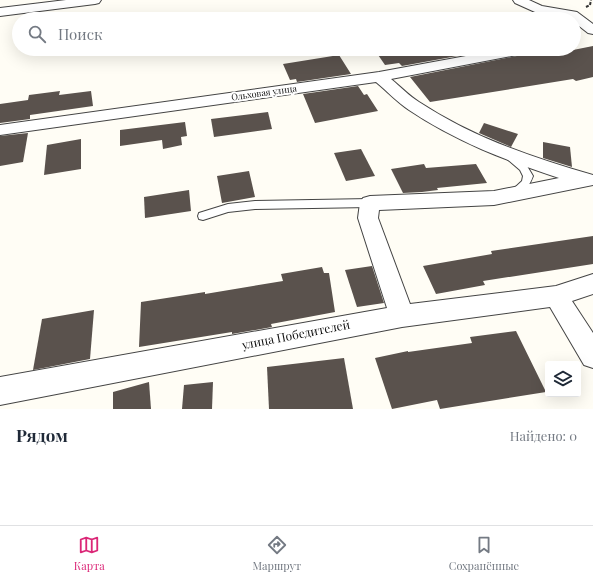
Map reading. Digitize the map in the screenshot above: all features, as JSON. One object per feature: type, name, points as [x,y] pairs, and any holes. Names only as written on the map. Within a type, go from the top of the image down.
[{"type":"street","points":[[0,12],[95,0]]},
{"type":"street","points":[[519,0],[539,9],[550,12]]},
{"type":"street","points":[[581,24],[593,30]]},
{"type":"street","name":"Ольховая улица","points":[[0,130],[379,77],[490,56]]},
{"type":"street","points":[[379,77],[412,105],[438,122],[502,152],[589,180]]},
{"type":"street","points":[[402,316],[368,218],[370,203],[494,198],[589,180]]},
{"type":"street","name":"улица Победителей","points":[[0,391],[402,316],[556,296],[593,284]]},
{"type":"street","points":[[556,296],[593,356]]},
{"type":"lane","points":[[502,152],[524,168],[528,176],[526,183],[512,195]]},
{"type":"lane","points":[[203,216],[228,208],[255,205],[370,203]]},
{"type":"path","points":[[590,4],[593,7]]},
{"type":"building","points":[[593,46],[593,77],[576,81],[573,79],[430,102],[410,77],[517,56],[581,56],[581,48]]},
{"type":"building","points":[[340,56],[351,74],[297,82],[296,79],[290,80],[283,64]]},
{"type":"building","points":[[379,56],[457,56],[402,66],[399,63],[385,65]]},
{"type":"building","points":[[358,86],[364,95],[367,94],[378,111],[315,123],[303,94]]},
{"type":"building","points":[[60,91],[59,95],[91,91],[93,106],[30,115],[30,119],[0,123],[0,104],[28,100],[29,95]]},
{"type":"building","points":[[268,112],[272,129],[214,137],[211,119]]},
{"type":"building","points":[[185,122],[187,136],[181,137],[182,145],[163,149],[162,140],[120,146],[120,130]]},
{"type":"building","points":[[484,123],[518,134],[511,147],[479,133]]},
{"type":"building","points":[[28,133],[23,162],[0,166],[0,136]]},
{"type":"building","points":[[81,139],[81,169],[44,175],[47,145]]},
{"type":"building","points":[[543,142],[570,147],[572,167],[543,158]]},
{"type":"building","points":[[361,149],[375,176],[346,181],[334,153]]},
{"type":"building","points":[[424,164],[426,168],[476,164],[487,183],[437,188],[438,190],[422,192],[403,193],[391,169]]},
{"type":"building","points":[[249,171],[255,197],[222,203],[217,176]]},
{"type":"building","points":[[189,190],[191,211],[145,218],[144,197]]},
{"type":"building","points":[[593,236],[593,264],[483,281],[485,285],[436,294],[423,266],[492,254],[491,251]]},
{"type":"building","points":[[372,266],[384,303],[357,307],[345,270]]},
{"type":"building","points":[[322,267],[324,273],[329,273],[335,312],[271,324],[272,327],[139,347],[141,302],[205,292],[205,294],[283,281],[281,274]]},
{"type":"building","points":[[94,310],[90,359],[33,370],[42,319]]},
{"type":"building","points":[[516,331],[545,392],[440,409],[437,400],[392,409],[375,358],[408,351],[472,343],[470,337]]},
{"type":"building","points":[[344,358],[353,409],[269,409],[267,367]]},
{"type":"building","points":[[149,382],[151,409],[113,409],[113,392]]},
{"type":"building","points":[[213,382],[212,409],[182,409],[184,385]]}]
